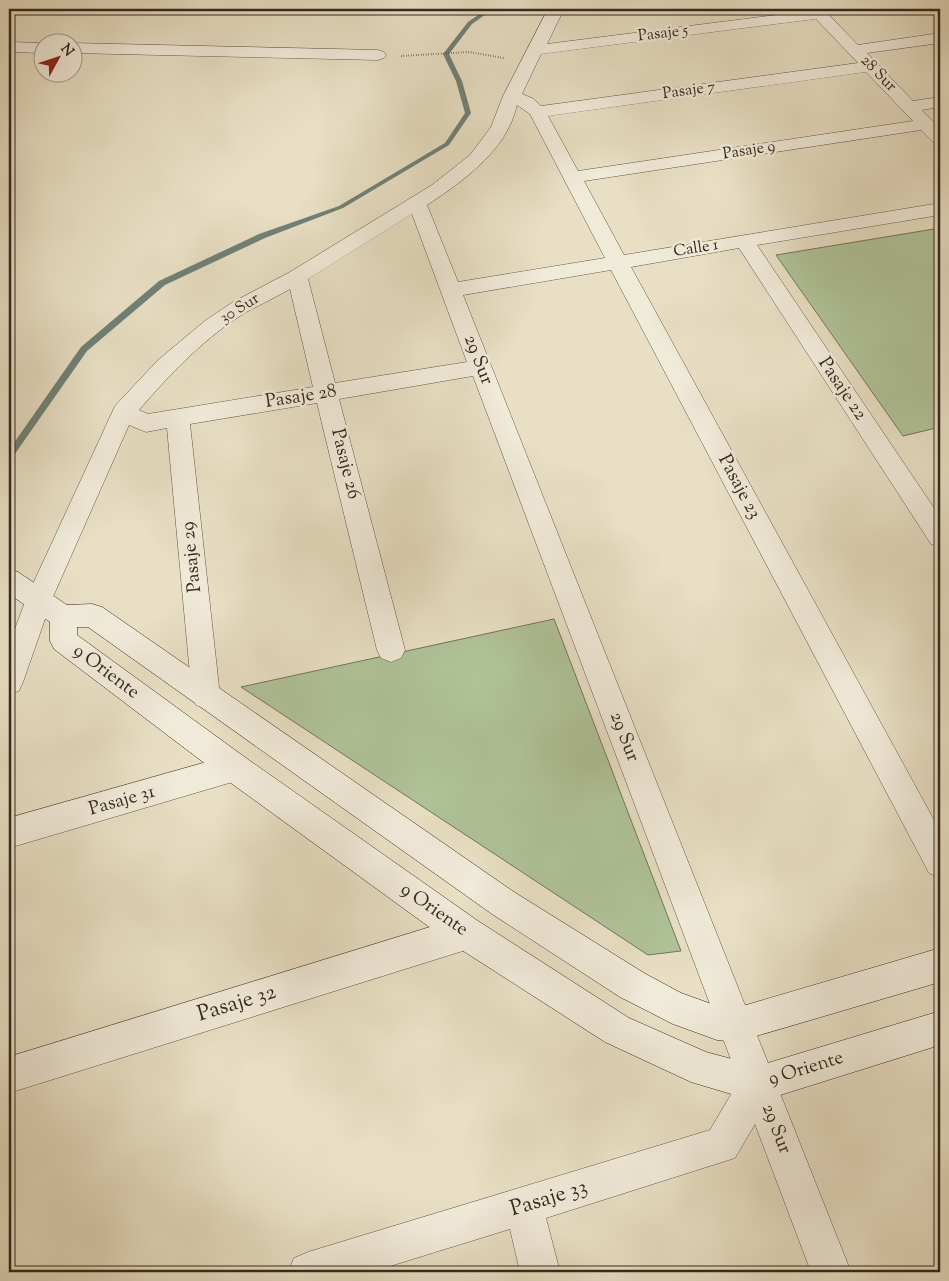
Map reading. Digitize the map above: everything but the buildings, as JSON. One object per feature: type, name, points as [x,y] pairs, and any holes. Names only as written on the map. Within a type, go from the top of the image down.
[{"type":"street","name":"30 Sur","points":[[9,682],[51,608],[123,412],[144,387],[189,344],[240,307],[297,277],[417,202],[452,179],[476,159],[500,128],[512,96],[556,9]]},
{"type":"street","name":"Pasaje 5","points":[[532,56],[817,11]]},
{"type":"street","name":"28 Sur","points":[[817,11],[940,139]]},
{"type":"street","points":[[854,50],[940,38]]},
{"type":"street","points":[[9,47],[32,48]]},
{"type":"street","points":[[82,48],[378,55]]},
{"type":"street","name":"Pasaje 7","points":[[538,112],[870,66]]},
{"type":"street","points":[[512,96],[528,103],[538,112]]},
{"type":"street","points":[[909,106],[940,102]]},
{"type":"street","name":"Pasaje 23","points":[[538,112],[940,862]]},
{"type":"street","name":"Pasaje 9","points":[[573,177],[926,124]]},
{"type":"street","name":"29 Sur","points":[[417,202],[831,1272]]},
{"type":"street","name":"Calle 1","points":[[451,290],[940,209]]},
{"type":"street","name":"Pasaje 22","points":[[744,242],[940,537]]},
{"type":"street","name":"Pasaje 26","points":[[297,277],[391,650]]},
{"type":"street","name":"Pasaje 28","points":[[123,412],[146,423],[481,367]]},
{"type":"street","name":"Pasaje 29","points":[[178,417],[206,696]]},
{"type":"street","points":[[9,580],[51,608]]},
{"type":"street","name":"9 Oriente","points":[[51,608],[92,615],[503,903],[632,985],[682,1010],[717,1023],[736,1025],[940,965]]},
{"type":"street","name":"9 Oriente","points":[[51,608],[64,641],[235,768],[466,932],[617,1030],[704,1069],[758,1084],[940,1028]]},
{"type":"street","name":"Pasaje 31","points":[[9,833],[235,768]]},
{"type":"street","name":"Pasaje 32","points":[[9,1075],[466,932]]},
{"type":"street","name":"Pasaje 33","points":[[308,1272],[722,1145],[758,1084]]},
{"type":"street","points":[[524,1206],[540,1272]]},
{"type":"path","points":[[378,55],[419,56],[477,53],[532,56]]},
{"type":"green space","points":[[940,228],[940,427],[903,436],[776,255]]},
{"type":"green space","points":[[554,619],[681,951],[648,955],[241,687]]},
{"type":"waterway","points":[[9,456],[84,349],[162,283],[262,236],[341,207],[447,144],[468,113],[459,81],[446,54],[470,23],[490,9]]}]
